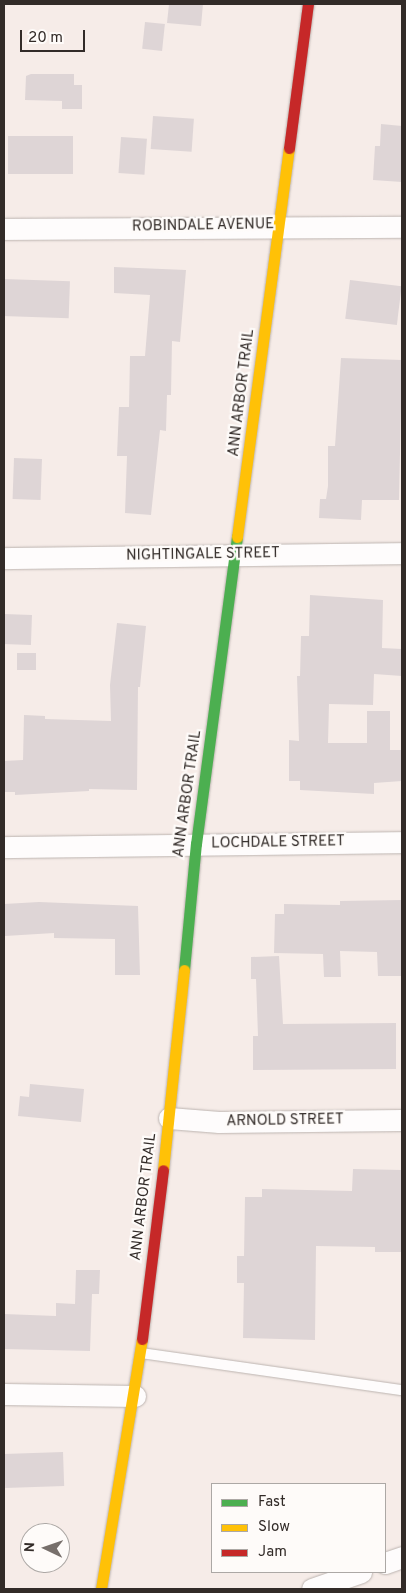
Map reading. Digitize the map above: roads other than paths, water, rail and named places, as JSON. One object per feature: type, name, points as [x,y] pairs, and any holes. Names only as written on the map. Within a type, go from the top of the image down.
[{"type":"street","name":"ANN ARBOR TRAIL","points":[[101,1589],[135,1396],[169,1118],[196,844],[237,555],[308,4]]},
{"type":"street","name":"ROBINDALE AVENUE","points":[[4,229],[402,226]]},
{"type":"street","name":"NIGHTINGALE STREET","points":[[4,558],[402,552]]},
{"type":"street","name":"LOCHDALE STREET","points":[[4,847],[402,842]]},
{"type":"street","name":"ARNOLD STREET","points":[[169,1118],[219,1122],[402,1120]]},
{"type":"street","points":[[4,1394],[135,1396]]},
{"type":"street","points":[[386,1563],[402,1557]]},
{"type":"street","points":[[312,1589],[358,1573]]},
{"type":"lane","points":[[140,1353],[402,1390]]}]
